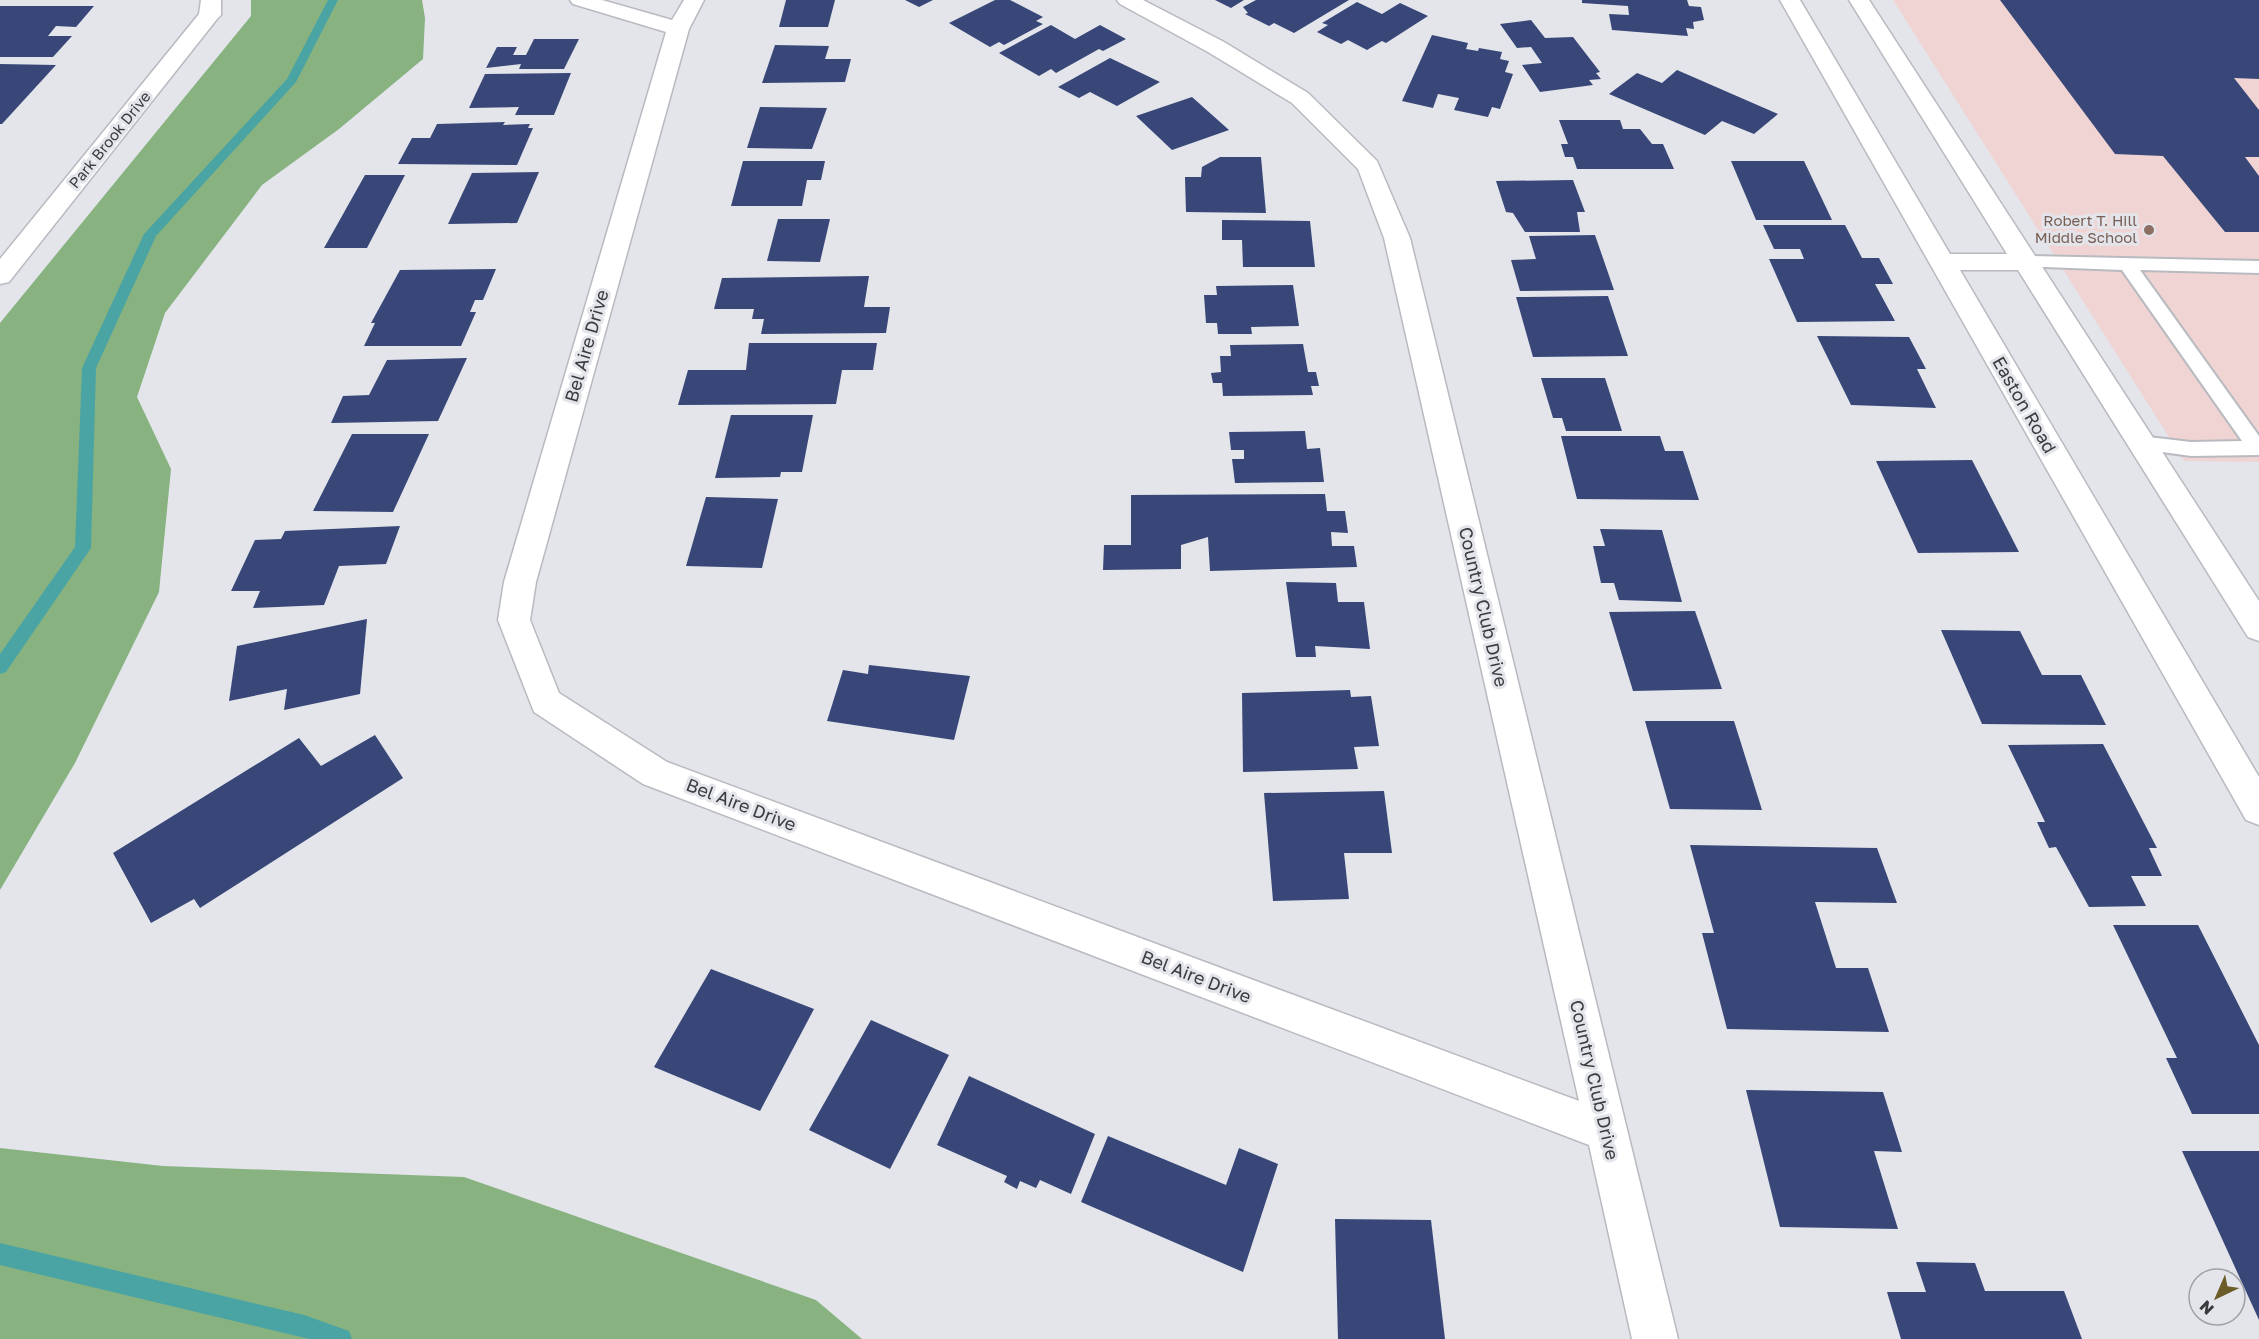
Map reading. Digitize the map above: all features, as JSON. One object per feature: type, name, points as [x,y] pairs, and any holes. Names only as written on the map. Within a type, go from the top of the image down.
[{"type":"street","name":"Park Brook Drive","points":[[0,276],[210,15],[211,0]]},
{"type":"street","points":[[580,0],[678,29]]},
{"type":"street","name":"Bel Aire Drive","points":[[694,0],[678,29],[520,582],[514,621],[546,702],[655,773],[1605,1131]]},
{"type":"street","name":"Country Club Drive","points":[[1127,0],[1216,47],[1300,98],[1369,166],[1397,238],[1655,1339]]},
{"type":"street","name":"Easton Road","points":[[1790,0],[2259,809]]},
{"type":"street","points":[[1859,0],[2259,628]]},
{"type":"street","points":[[1941,262],[2027,262]]},
{"type":"lane","points":[[2027,262],[2259,267]]},
{"type":"lane","points":[[2127,264],[2258,448]]},
{"type":"lane","points":[[2140,443],[2191,449],[2258,448]]},
{"type":"shaded area","name":"Robert T. Hill Middle School","points":[[1893,0],[2259,0],[2259,462],[2184,461]]},
{"type":"green space","points":[[251,0],[422,0],[425,18],[423,59],[339,129],[262,185],[165,313],[137,397],[171,469],[159,592],[75,763],[0,890],[0,323],[251,16]]},
{"type":"green space","points":[[0,1148],[163,1166],[464,1177],[816,1300],[862,1339],[0,1339]]},
{"type":"building","points":[[786,0],[835,0],[828,27],[779,27]]},
{"type":"building","points":[[905,0],[933,0],[919,7]]},
{"type":"building","points":[[995,0],[1010,0],[1043,17],[1036,21],[1043,24],[1004,45],[999,42],[990,47],[949,23]]},
{"type":"building","points":[[1215,0],[1244,0],[1231,8]]},
{"type":"building","points":[[1256,0],[1349,0],[1294,33],[1274,23],[1269,26],[1245,14],[1248,13],[1243,7]]},
{"type":"building","points":[[1582,0],[1687,0],[1689,6],[1701,7],[1704,20],[1693,22],[1694,29],[1686,28],[1688,36],[1612,30],[1609,14],[1629,15],[1628,6],[1582,3]]},
{"type":"building","points":[[2000,0],[2259,0],[2259,79],[2234,78],[2259,110],[2259,157],[2245,157],[2259,176],[2259,232],[2225,232],[2163,156],[2115,154]]},
{"type":"building","points":[[1357,2],[1382,14],[1400,3],[1428,16],[1386,43],[1382,41],[1367,50],[1348,40],[1341,44],[1317,32],[1328,25],[1322,23]]},
{"type":"building","points":[[0,6],[94,6],[76,27],[56,26],[48,36],[72,36],[53,57],[0,57]]},
{"type":"building","points":[[1531,20],[1545,38],[1573,37],[1600,72],[1596,73],[1601,79],[1589,80],[1593,85],[1540,92],[1522,65],[1542,63],[1531,47],[1517,48],[1500,24]]},
{"type":"building","points":[[1051,25],[1075,39],[1100,25],[1126,39],[1103,51],[1099,49],[1056,73],[1051,69],[1039,76],[999,53]]},
{"type":"building","points":[[1432,35],[1468,43],[1466,49],[1478,51],[1479,48],[1502,52],[1500,59],[1509,61],[1505,72],[1513,74],[1500,109],[1492,107],[1488,117],[1454,110],[1459,98],[1438,94],[1433,108],[1402,101]]},
{"type":"building","points":[[534,39],[579,39],[564,69],[519,69],[521,64],[486,68],[497,47],[517,47],[513,55],[526,55]]},
{"type":"building","points":[[775,45],[829,46],[825,59],[851,59],[845,82],[762,83]]},
{"type":"building","points":[[1110,58],[1160,82],[1117,106],[1090,92],[1079,98],[1058,87]]},
{"type":"building","points":[[0,64],[56,65],[2,124],[0,124]]},
{"type":"building","points":[[1677,70],[1778,114],[1754,134],[1722,121],[1705,135],[1609,94],[1637,73],[1662,83]]},
{"type":"building","points":[[571,73],[554,115],[515,115],[519,107],[469,108],[485,74]]},
{"type":"building","points":[[1192,97],[1229,130],[1172,150],[1136,116]]},
{"type":"building","points":[[760,107],[827,108],[812,149],[747,148]]},
{"type":"building","points":[[1559,120],[1620,120],[1623,129],[1640,129],[1652,144],[1663,144],[1674,169],[1577,169],[1573,157],[1565,157],[1561,144],[1568,144]]},
{"type":"building","points":[[505,122],[503,125],[530,124],[528,128],[533,128],[517,165],[398,164],[412,138],[430,138],[437,124]]},
{"type":"building","points":[[1220,157],[1261,157],[1266,213],[1186,212],[1185,177],[1201,177],[1202,167]]},
{"type":"building","points":[[743,161],[825,161],[821,180],[807,180],[802,206],[731,206]]},
{"type":"building","points":[[1731,161],[1804,161],[1832,220],[1756,220]]},
{"type":"building","points":[[539,172],[517,223],[448,224],[472,173]]},
{"type":"building","points":[[365,175],[405,175],[367,248],[324,248]]},
{"type":"building","points":[[1573,180],[1585,212],[1577,212],[1580,232],[1525,232],[1513,213],[1506,212],[1496,181]]},
{"type":"building","points":[[778,219],[830,219],[820,262],[767,261]]},
{"type":"building","points":[[1222,220],[1310,221],[1315,267],[1243,267],[1242,240],[1222,240]]},
{"type":"building","points":[[1763,225],[1845,225],[1862,258],[1879,258],[1893,284],[1875,284],[1895,321],[1797,322],[1769,259],[1804,259],[1800,249],[1774,249]]},
{"type":"building","points":[[1595,235],[1614,290],[1520,291],[1511,260],[1536,259],[1529,236]]},
{"type":"building","points":[[496,269],[483,300],[475,300],[470,312],[476,312],[461,346],[364,346],[375,323],[371,323],[400,270]]},
{"type":"building","points":[[869,276],[864,307],[890,307],[886,333],[761,334],[764,319],[752,319],[754,309],[714,309],[722,278]]},
{"type":"building","points":[[1293,285],[1299,326],[1251,327],[1252,334],[1218,334],[1217,323],[1206,323],[1204,295],[1217,295],[1216,286]]},
{"type":"building","points":[[1608,296],[1628,356],[1533,357],[1516,297]]},
{"type":"building","points":[[1817,336],[1909,337],[1926,369],[1917,369],[1936,408],[1851,405]]},
{"type":"building","points":[[749,343],[877,343],[873,370],[842,370],[836,404],[678,405],[688,370],[746,370]]},
{"type":"building","points":[[1303,344],[1308,372],[1316,372],[1319,386],[1311,386],[1313,395],[1223,396],[1222,383],[1213,383],[1211,373],[1221,372],[1220,356],[1231,356],[1230,345]]},
{"type":"building","points":[[467,358],[438,421],[331,423],[343,396],[369,395],[387,360]]},
{"type":"building","points":[[1541,378],[1605,378],[1622,431],[1566,431],[1562,418],[1553,418]]},
{"type":"building","points":[[731,415],[813,415],[802,472],[781,472],[780,477],[715,478]]},
{"type":"building","points":[[1305,431],[1307,449],[1320,448],[1324,482],[1235,483],[1232,459],[1244,459],[1244,450],[1231,450],[1229,432]]},
{"type":"building","points":[[352,434],[429,434],[393,512],[313,511]]},
{"type":"building","points":[[1561,436],[1660,436],[1665,451],[1683,451],[1699,500],[1577,499]]},
{"type":"building","points":[[1972,460],[2019,552],[1918,553],[1876,461]]},
{"type":"building","points":[[1325,494],[1327,511],[1345,511],[1348,533],[1331,532],[1332,546],[1354,546],[1357,567],[1210,571],[1208,537],[1181,545],[1181,569],[1103,570],[1104,545],[1131,545],[1131,495]]},
{"type":"building","points":[[706,497],[778,499],[762,568],[686,566]]},
{"type":"building","points":[[400,526],[386,564],[339,566],[324,605],[253,608],[260,591],[231,591],[255,540],[281,539],[285,531]]},
{"type":"building","points":[[1600,529],[1662,530],[1682,602],[1619,600],[1614,583],[1601,583],[1593,546],[1605,546]]},
{"type":"building","points":[[1286,582],[1336,583],[1338,602],[1364,602],[1370,649],[1315,646],[1316,657],[1296,657]]},
{"type":"building","points":[[1695,611],[1722,689],[1633,691],[1609,612]]},
{"type":"building","points":[[367,619],[360,694],[284,710],[287,689],[229,701],[237,646]]},
{"type":"building","points":[[1941,630],[2020,631],[2042,675],[2081,675],[2106,725],[1982,724]]},
{"type":"building","points":[[869,665],[970,676],[954,740],[827,721],[843,670],[868,674]]},
{"type":"building","points":[[1350,690],[1351,697],[1371,696],[1379,746],[1354,747],[1358,769],[1243,772],[1242,693]]},
{"type":"building","points":[[1645,721],[1734,721],[1762,810],[1670,809]]},
{"type":"building","points":[[375,735],[403,778],[200,908],[194,899],[151,923],[113,853],[299,738],[321,766]]},
{"type":"building","points":[[2103,744],[2157,848],[2149,848],[2162,876],[2131,876],[2146,906],[2089,907],[2056,847],[2049,848],[2037,822],[2045,822],[2008,745]]},
{"type":"building","points":[[1384,791],[1392,853],[1344,853],[1349,899],[1273,901],[1264,793]]},
{"type":"building","points":[[1690,845],[1877,848],[1897,903],[1815,902],[1836,968],[1868,968],[1889,1032],[1727,1029],[1702,933],[1714,933]]},
{"type":"building","points":[[2113,925],[2198,925],[2259,1045],[2259,1114],[2192,1114],[2166,1058],[2177,1058]]},
{"type":"building","points":[[711,969],[814,1009],[760,1111],[654,1067]]},
{"type":"building","points":[[871,1020],[949,1055],[890,1169],[809,1130]]},
{"type":"building","points":[[969,1076],[1095,1134],[1071,1194],[1040,1180],[1036,1188],[1020,1181],[1017,1189],[1004,1182],[1007,1176],[937,1145]]},
{"type":"building","points":[[1746,1090],[1883,1092],[1902,1152],[1874,1151],[1898,1229],[1780,1227]]},
{"type":"building","points":[[1108,1136],[1226,1185],[1239,1148],[1278,1164],[1243,1272],[1081,1202]]},
{"type":"building","points":[[2182,1151],[2259,1151],[2259,1320],[2247,1294],[2247,1267],[2235,1267]]},
{"type":"building","points":[[1335,1219],[1431,1220],[1445,1339],[1338,1339]]},
{"type":"building","points":[[1916,1262],[1975,1263],[1985,1291],[2064,1291],[2082,1339],[1901,1339],[1887,1292],[1926,1292]]},
{"type":"waterway","points":[[0,667],[83,548],[89,368],[150,234],[292,80],[333,0]]},
{"type":"waterway","points":[[0,1254],[304,1326],[341,1339]]},
{"type":"place","name":"Robert T. Hill Middle School","points":[[2149,230]]}]
